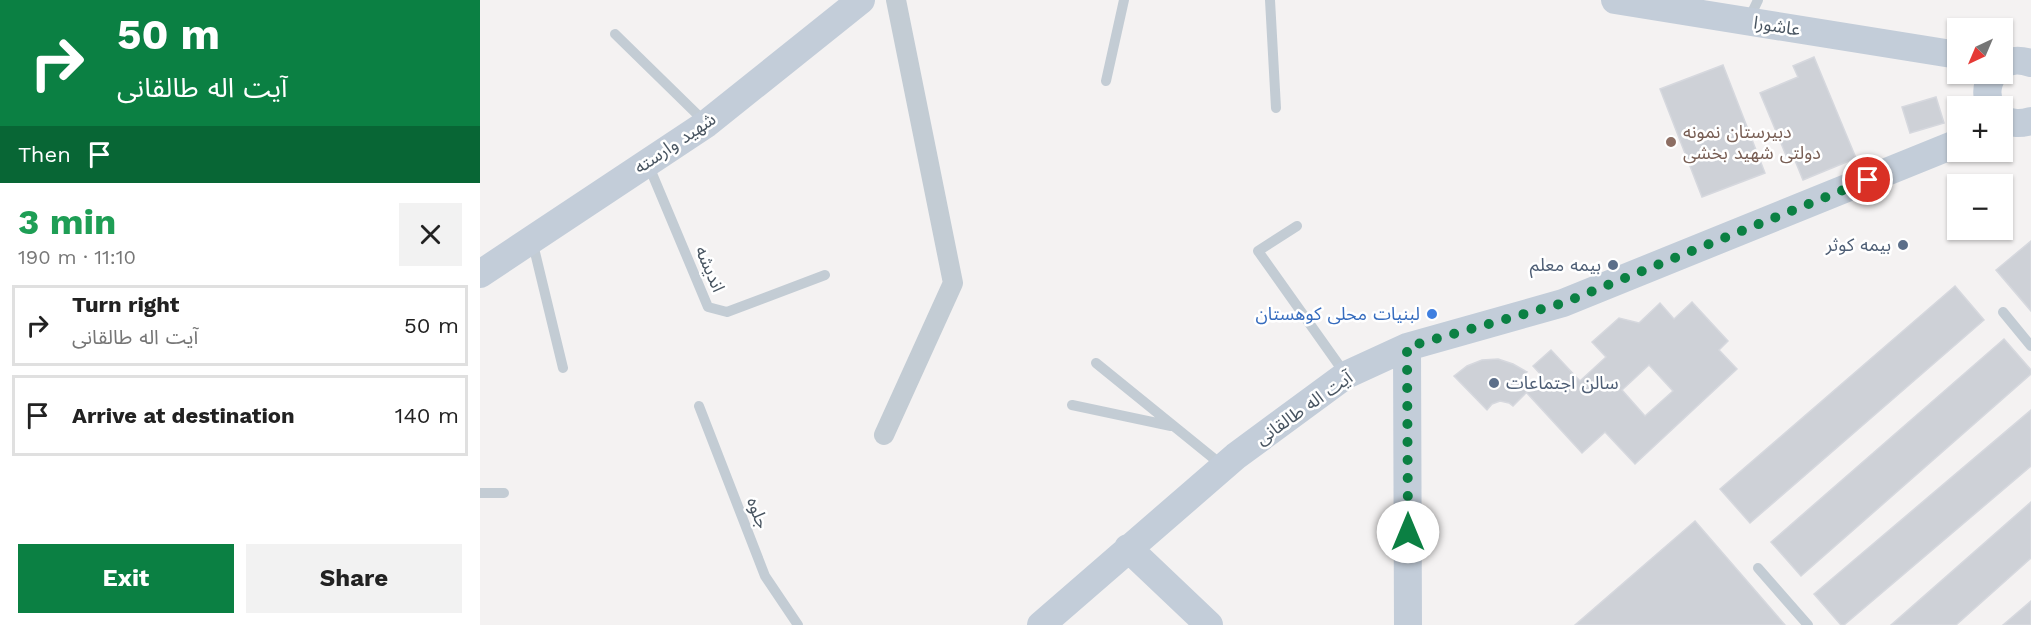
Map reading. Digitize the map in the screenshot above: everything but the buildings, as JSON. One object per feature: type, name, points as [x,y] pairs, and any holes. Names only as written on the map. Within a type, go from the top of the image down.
[{"type":"street","name":"شهید وارسته","points":[[480,274],[706,124],[861,0]]},
{"type":"street","points":[[884,435],[953,283],[896,0]]},
{"type":"street","name":"عاشورا","points":[[1615,0],[1753,11],[1947,56]]},
{"type":"street","name":"آیت اله طالقانی","points":[[1041,625],[1224,467],[1346,375],[1407,347],[1563,303],[1947,146]]},
{"type":"street","points":[[1407,347],[1408,625]]},
{"type":"street","points":[[1128,548],[1209,625]]},
{"type":"lane","points":[[1107,81],[1124,0]]},
{"type":"lane","points":[[1270,0],[1276,108]]},
{"type":"lane","points":[[615,34],[706,124]]},
{"type":"lane","name":"اندیشه","points":[[647,162],[708,307],[727,312],[825,274]]},
{"type":"lane","points":[[1297,226],[1258,251],[1346,375]]},
{"type":"lane","points":[[532,240],[563,368]]},
{"type":"lane","points":[[2003,312],[2031,346]]},
{"type":"lane","points":[[1096,363],[1224,467]]},
{"type":"lane","points":[[1072,405],[1174,427]]},
{"type":"lane","name":"جلوه","points":[[699,406],[765,576],[798,625]]},
{"type":"lane","points":[[480,493],[504,493]]},
{"type":"lane","points":[[1758,568],[1808,625]]},
{"type":"place","name":"دبیرستان نمونه دولتی شهید بخشی","points":[[1671,142]]},
{"type":"place","name":"بیمه کوثر","points":[[1903,245]]},
{"type":"place","name":"بیمه معلم","points":[[1613,265]]},
{"type":"place","name":"لبنیات محلی کوهستان","points":[[1432,314]]},
{"type":"place","name":"سالن اجتماعات","points":[[1494,383]]},
{"type":"route","points":[[1408,532],[1407,347],[1563,303],[1868,180]]}]
